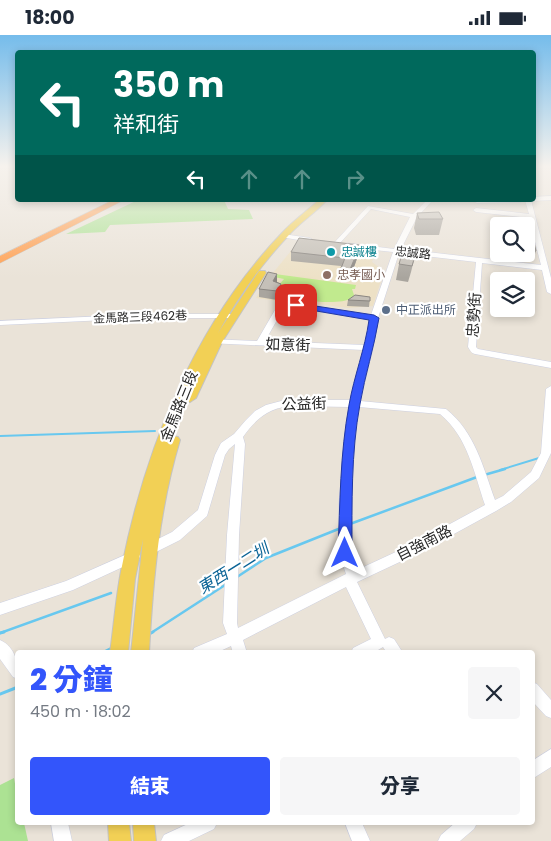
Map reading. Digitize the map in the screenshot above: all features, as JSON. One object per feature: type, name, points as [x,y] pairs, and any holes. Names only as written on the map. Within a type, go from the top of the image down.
[{"type":"highway","points":[[0,253],[99,204]]},
{"type":"highway","points":[[0,260],[113,204]]},
{"type":"main road","name":"金馬路三段","points":[[119,650],[131,557],[154,468],[212,342],[244,283],[319,204]]},
{"type":"main road","name":"金馬路三段","points":[[286,237],[328,204]]},
{"type":"main road","name":"金馬路三段","points":[[141,642],[147,551],[180,411]]},
{"type":"main road","points":[[119,825],[120,841]]},
{"type":"main road","points":[[144,825],[144,841]]},
{"type":"street","points":[[371,650],[388,646],[351,578],[345,553],[347,468],[355,403],[369,348],[374,318],[396,252],[414,216],[426,204]]},
{"type":"street","points":[[529,204],[551,292]]},
{"type":"street","points":[[337,243],[370,207],[414,216]]},
{"type":"street","points":[[476,210],[532,216]]},
{"type":"street","points":[[286,237],[321,241]]},
{"type":"street","name":"忠誠路","points":[[329,242],[396,252],[545,268]]},
{"type":"street","name":"忠勢街","points":[[479,261],[472,347],[475,351],[551,365]]},
{"type":"street","points":[[259,345],[278,312],[290,305],[374,318]]},
{"type":"street","name":"金馬路三段462巷","points":[[0,323],[228,315]]},
{"type":"street","name":"如意街","points":[[212,342],[369,348]]},
{"type":"street","name":"自強南路","points":[[206,650],[351,578],[417,548],[507,499],[536,475],[546,453],[551,389]]},
{"type":"street","name":"公益街","points":[[0,609],[69,585],[147,551],[176,536],[203,513],[220,455],[225,446],[238,437],[253,417],[276,405],[355,403],[443,411],[466,434],[492,508]]},
{"type":"street","points":[[238,437],[240,443],[233,535],[230,623],[239,650]]},
{"type":"street","points":[[0,647],[15,668]]},
{"type":"street","points":[[535,692],[551,711]]},
{"type":"street","points":[[535,769],[551,757]]},
{"type":"street","points":[[60,825],[63,841]]},
{"type":"street","points":[[170,841],[204,825]]},
{"type":"street","points":[[355,825],[361,841]]},
{"type":"street","points":[[447,841],[466,825]]},
{"type":"shaded area","name":"忠孝國小","points":[[300,243],[375,252],[372,262],[384,271],[373,306],[348,308],[280,299],[277,301],[256,298],[268,279],[295,246]]},
{"type":"green space","points":[[130,204],[226,204],[228,209],[249,210],[253,219],[110,225],[105,232],[66,234]]},
{"type":"green space","points":[[275,274],[356,285],[355,289],[352,289],[354,295],[353,298],[338,302],[299,299],[284,294],[278,286],[284,279],[274,277]]},
{"type":"green space","points":[[14,778],[15,825],[24,825],[28,841],[0,841],[0,785]]},
{"type":"building","points":[[439,212],[443,219],[419,219],[417,213]]},
{"type":"building","points":[[299,238],[360,245],[349,272],[340,271],[345,258],[291,252]]},
{"type":"building","points":[[402,254],[415,256],[412,266],[399,264]]},
{"type":"building","points":[[268,272],[277,274],[273,281],[281,284],[277,291],[259,289]]},
{"type":"building","points":[[355,295],[370,297],[370,301],[348,300]]},
{"type":"waterway","points":[[0,436],[155,431]]},
{"type":"waterway","name":"東西一二圳","points":[[500,470],[539,458]]},
{"type":"waterway","name":"東西一二圳","points":[[484,475],[505,469]]},
{"type":"waterway","name":"東西一二圳","points":[[350,524],[477,477]]},
{"type":"waterway","name":"東西一二圳","points":[[237,577],[266,558],[341,528]]},
{"type":"waterway","name":"東西一二圳","points":[[151,633],[225,585]]},
{"type":"waterway","points":[[4,632],[0,633],[111,593]]},
{"type":"waterway","name":"東西一二圳","points":[[108,650],[112,648]]},
{"type":"waterway","name":"東西一二圳","points":[[0,694],[15,688]]},
{"type":"place","name":"忠誠樓","points":[[331,252]]},
{"type":"place","name":"忠孝國小","points":[[327,275]]},
{"type":"place","name":"中正派出所","points":[[386,310]]},
{"type":"route","points":[[296,305],[374,318],[369,348],[355,403],[350,435],[346,476],[345,553]]}]
